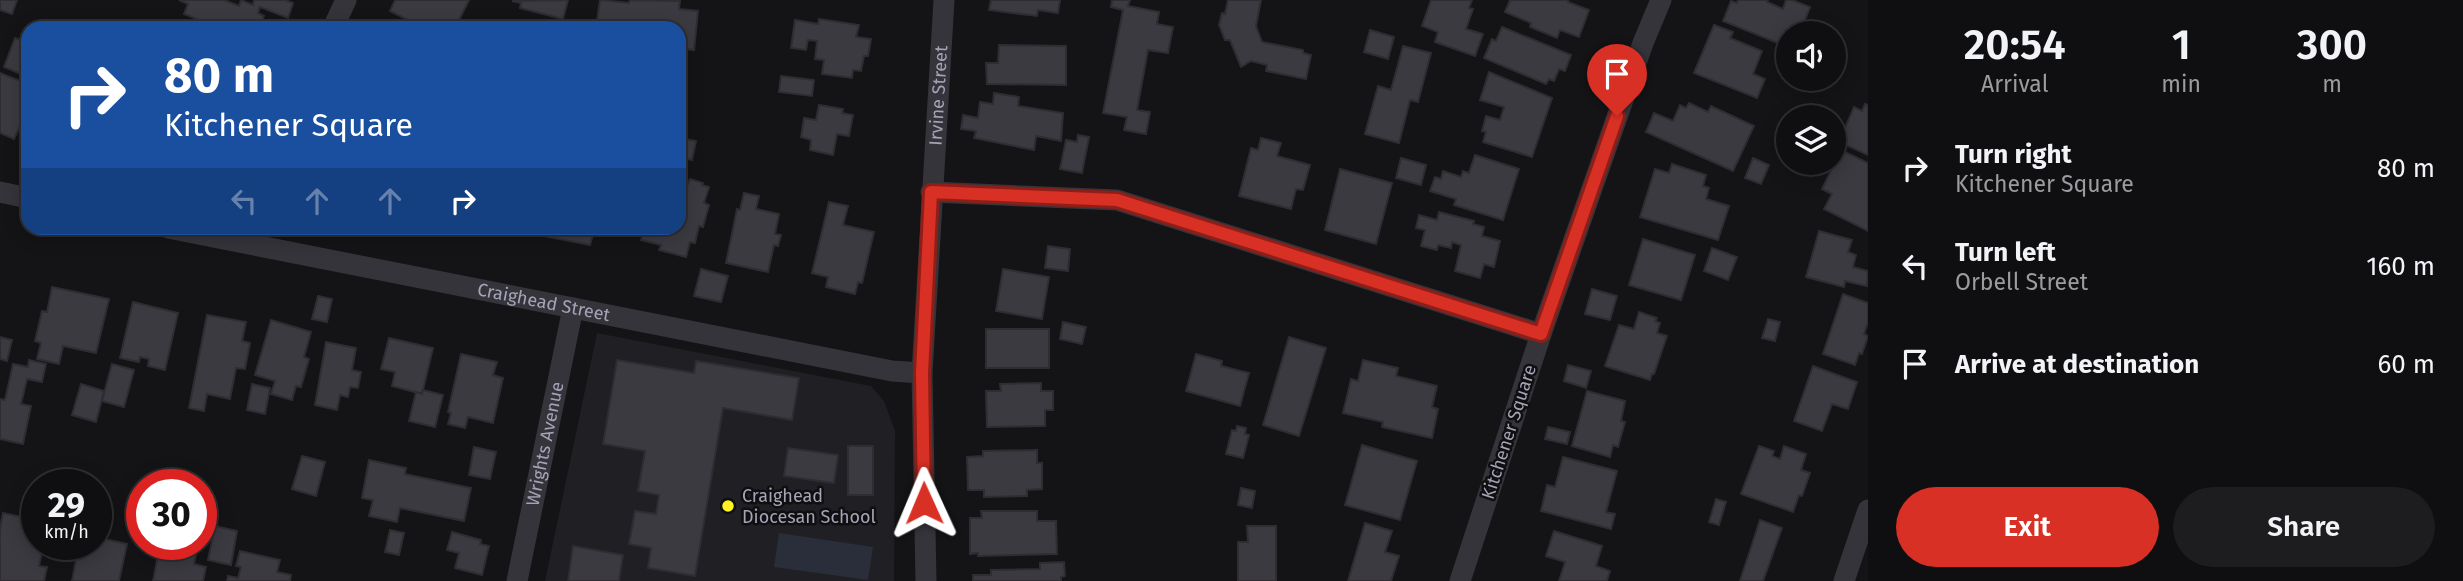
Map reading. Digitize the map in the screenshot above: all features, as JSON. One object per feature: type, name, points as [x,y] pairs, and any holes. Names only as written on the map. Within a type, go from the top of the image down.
[{"type":"street","points":[[337,21],[346,0]]},
{"type":"street","name":"Irvine Street","points":[[931,192],[944,0]]},
{"type":"street","name":"Kitchener Square","points":[[1460,581],[1541,334],[1643,43],[1661,0]]},
{"type":"street","points":[[0,192],[21,196]]},
{"type":"street","points":[[926,581],[922,373],[931,192],[1117,200],[1541,334]]},
{"type":"street","name":"Craighead Street","points":[[248,236],[573,308],[891,371],[922,373]]},
{"type":"street","name":"Wrights Avenue","points":[[517,581],[573,308]]},
{"type":"street","points":[[1844,581],[1868,510]]},
{"type":"shaded area","name":"Craighead Diocesan School","points":[[597,333],[871,386],[884,401],[895,431],[894,581],[545,581]]},
{"type":"water","points":[[779,533],[873,547],[868,580],[774,567]]},
{"type":"building","points":[[0,0],[17,0],[12,14],[0,10]]},
{"type":"building","points":[[179,0],[224,0],[239,6],[241,0],[253,5],[254,0],[285,0],[293,3],[288,18],[260,7],[258,13],[264,16],[262,21],[196,21],[184,14],[188,4]]},
{"type":"building","points":[[395,0],[469,0],[458,21],[410,21],[390,11]]},
{"type":"building","points":[[568,0],[563,19],[520,8],[521,3],[512,1]]},
{"type":"building","points":[[600,0],[629,3],[630,0],[680,1],[679,9],[698,11],[694,50],[686,49],[686,21],[597,21]]},
{"type":"building","points":[[991,0],[1060,0],[1058,13],[1038,10],[1037,16],[989,10]]},
{"type":"building","points":[[1112,0],[1130,0],[1128,6],[1159,12],[1157,24],[1173,27],[1168,53],[1148,50],[1137,110],[1150,112],[1146,134],[1124,130],[1127,117],[1103,113],[1123,10],[1111,7]]},
{"type":"building","points":[[1228,0],[1261,0],[1256,26],[1262,42],[1303,50],[1303,53],[1311,55],[1306,79],[1266,71],[1267,65],[1251,61],[1241,67],[1230,40],[1225,40],[1219,25]]},
{"type":"building","points":[[1431,0],[1472,0],[1469,8],[1473,9],[1466,29],[1483,34],[1475,56],[1435,42],[1438,32],[1422,26]]},
{"type":"building","points":[[1510,0],[1568,0],[1589,10],[1579,37],[1560,30],[1557,38],[1530,27],[1531,23],[1505,12]]},
{"type":"building","points":[[1738,0],[1768,0],[1767,2],[1783,9],[1786,0],[1792,0],[1810,7],[1805,21],[1776,21],[1776,42],[1723,21],[1731,1],[1737,3]]},
{"type":"building","points":[[819,19],[859,25],[856,37],[871,39],[868,56],[864,56],[861,71],[853,70],[852,78],[822,74],[824,60],[815,59],[817,41],[808,40],[806,50],[791,48],[795,20],[818,24]]},
{"type":"building","points":[[1714,25],[1733,32],[1730,38],[1762,51],[1753,74],[1765,79],[1757,98],[1694,73]]},
{"type":"building","points":[[1502,27],[1571,55],[1565,71],[1559,69],[1554,81],[1549,79],[1546,84],[1484,58],[1492,39],[1496,41]]},
{"type":"building","points":[[1370,30],[1394,37],[1388,59],[1364,52]]},
{"type":"building","points":[[15,38],[21,40],[21,74],[4,67]]},
{"type":"building","points":[[999,45],[1066,46],[1066,85],[987,84],[986,63],[998,63]]},
{"type":"building","points":[[1403,46],[1431,53],[1418,102],[1410,100],[1399,143],[1365,134],[1378,86],[1391,90]]},
{"type":"building","points":[[1489,72],[1552,98],[1532,157],[1483,142],[1486,132],[1482,131],[1486,116],[1500,120],[1504,107],[1480,100]]},
{"type":"building","points":[[0,73],[21,81],[21,124],[14,139],[0,133]]},
{"type":"building","points":[[781,76],[814,80],[812,96],[779,92]]},
{"type":"building","points":[[994,93],[1019,97],[1018,106],[1063,113],[1061,141],[1036,136],[1034,150],[974,138],[976,131],[961,129],[963,115],[978,118],[980,102],[993,104]]},
{"type":"building","points":[[1689,103],[1708,112],[1711,106],[1754,126],[1733,171],[1646,132],[1654,113],[1673,121],[1680,105],[1686,108]]},
{"type":"building","points":[[1865,104],[1868,105],[1868,155],[1846,145],[1846,126],[1854,107],[1862,111]]},
{"type":"building","points":[[819,105],[843,109],[842,113],[853,115],[849,136],[837,134],[833,155],[810,150],[811,140],[801,137],[804,118],[816,120]]},
{"type":"building","points":[[1078,135],[1089,137],[1082,173],[1060,169],[1066,140],[1077,142]]},
{"type":"building","points":[[1261,138],[1281,143],[1277,156],[1310,165],[1303,190],[1296,189],[1291,209],[1239,196],[1251,148],[1258,150]]},
{"type":"building","points":[[686,139],[696,141],[692,160],[686,159]]},
{"type":"building","points":[[1846,152],[1868,163],[1868,231],[1824,209],[1832,194],[1822,189],[1829,175],[1846,175]]},
{"type":"building","points":[[1475,155],[1519,169],[1503,220],[1454,205],[1456,199],[1430,191],[1435,177],[1441,179],[1443,171],[1461,177],[1463,171],[1469,173]]},
{"type":"building","points":[[1401,158],[1426,165],[1421,185],[1396,178]]},
{"type":"building","points":[[1753,158],[1769,165],[1761,184],[1745,178]]},
{"type":"building","points":[[1672,164],[1706,175],[1703,186],[1709,188],[1706,199],[1729,206],[1718,240],[1640,217],[1655,169],[1669,173]]},
{"type":"building","points":[[1340,169],[1392,183],[1376,244],[1325,230]]},
{"type":"building","points":[[690,179],[709,187],[704,203],[709,205],[703,227],[699,226],[695,243],[690,242],[686,257],[659,250],[661,245],[641,240],[643,235],[686,235],[686,183]]},
{"type":"building","points":[[744,193],[759,196],[756,209],[779,214],[775,234],[781,235],[778,246],[774,245],[768,272],[726,263],[737,209],[740,210]]},
{"type":"building","points":[[829,202],[848,206],[843,225],[874,232],[862,283],[858,282],[855,294],[826,287],[828,277],[812,273]]},
{"type":"building","points":[[1439,212],[1474,221],[1473,224],[1484,227],[1482,236],[1500,241],[1494,267],[1484,264],[1480,278],[1455,271],[1461,245],[1452,242],[1451,248],[1438,245],[1437,250],[1421,246],[1425,230],[1416,228],[1419,215],[1437,220]]},
{"type":"building","points":[[1819,231],[1852,240],[1848,252],[1856,255],[1853,267],[1868,271],[1867,286],[1845,281],[1844,287],[1806,277]]},
{"type":"building","points":[[544,235],[593,235],[590,245]]},
{"type":"building","points":[[1643,239],[1695,255],[1681,300],[1629,285]]},
{"type":"building","points":[[1048,246],[1070,249],[1068,271],[1045,268]]},
{"type":"building","points":[[1712,248],[1737,257],[1728,280],[1704,271]]},
{"type":"building","points":[[701,269],[728,276],[721,302],[694,296]]},
{"type":"building","points":[[1003,269],[1049,277],[1042,319],[996,311]]},
{"type":"building","points":[[52,287],[109,299],[96,353],[63,346],[59,364],[37,359],[41,343],[35,341],[42,311],[47,312]]},
{"type":"building","points":[[1592,289],[1617,296],[1610,320],[1585,314]]},
{"type":"building","points":[[1843,294],[1868,303],[1868,322],[1864,334],[1868,336],[1855,365],[1823,354]]},
{"type":"building","points":[[318,296],[332,299],[327,322],[312,319]]},
{"type":"building","points":[[133,302],[178,313],[165,370],[148,366],[149,359],[140,357],[139,362],[120,358]]},
{"type":"building","points":[[1639,312],[1657,318],[1655,321],[1660,323],[1657,333],[1667,336],[1650,380],[1605,366],[1619,325],[1634,329]]},
{"type":"building","points":[[207,315],[246,322],[242,341],[250,343],[245,369],[236,368],[230,399],[207,394],[204,411],[189,408]]},
{"type":"building","points":[[1768,319],[1780,322],[1775,341],[1762,338]]},
{"type":"building","points":[[271,320],[311,332],[304,357],[309,359],[301,387],[296,386],[292,400],[271,394],[275,381],[255,375]]},
{"type":"building","points":[[1063,322],[1086,327],[1082,344],[1060,339]]},
{"type":"building","points":[[986,329],[1049,329],[1049,368],[986,368]]},
{"type":"building","points":[[0,337],[12,340],[7,361],[0,359]]},
{"type":"building","points":[[1289,337],[1326,348],[1299,436],[1263,425]]},
{"type":"building","points":[[389,338],[433,348],[422,394],[392,386],[395,372],[381,369]]},
{"type":"building","points":[[326,342],[356,348],[352,370],[361,372],[358,388],[350,387],[348,397],[340,395],[337,410],[315,405]]},
{"type":"building","points":[[461,354],[497,362],[493,375],[503,378],[493,423],[468,417],[465,428],[448,424],[451,413],[448,412]]},
{"type":"building","points":[[1196,354],[1222,361],[1221,366],[1249,373],[1240,406],[1186,391]]},
{"type":"building","points":[[29,360],[46,364],[42,382],[27,379],[21,404],[31,406],[23,444],[0,439],[0,399],[5,400],[13,364],[28,367]]},
{"type":"building","points":[[617,360],[694,373],[696,361],[799,378],[792,420],[723,408],[695,576],[648,568],[651,548],[629,544],[635,511],[656,514],[659,495],[638,491],[645,451],[603,444]]},
{"type":"building","points":[[1363,360],[1398,368],[1396,376],[1437,386],[1432,407],[1438,409],[1432,438],[1382,427],[1383,422],[1343,413],[1351,379],[1358,381]]},
{"type":"building","points":[[112,364],[134,370],[124,407],[102,401]]},
{"type":"building","points":[[1568,365],[1591,371],[1586,388],[1564,381]]},
{"type":"building","points":[[1813,366],[1857,382],[1848,409],[1832,404],[1822,431],[1794,421]]},
{"type":"building","points":[[1041,383],[1041,391],[1053,391],[1053,410],[1045,410],[1045,426],[987,427],[986,391],[1001,391],[1000,384]]},
{"type":"building","points":[[81,384],[104,391],[96,422],[72,415]]},
{"type":"building","points":[[252,384],[270,388],[265,414],[247,410]]},
{"type":"building","points":[[423,390],[443,395],[435,427],[409,421],[416,392],[422,394]]},
{"type":"building","points":[[1587,391],[1625,401],[1621,421],[1625,422],[1618,447],[1613,445],[1610,457],[1572,446]]},
{"type":"building","points":[[1237,426],[1246,428],[1245,434],[1249,435],[1243,458],[1226,454],[1232,430],[1236,431]]},
{"type":"building","points":[[1548,427],[1570,432],[1567,444],[1545,439]]},
{"type":"building","points":[[1362,445],[1417,461],[1400,520],[1345,505]]},
{"type":"building","points":[[848,446],[873,446],[873,495],[848,495]]},
{"type":"building","points":[[1759,446],[1774,451],[1772,456],[1780,459],[1784,446],[1806,454],[1801,470],[1810,473],[1793,512],[1741,494]]},
{"type":"building","points":[[474,447],[496,452],[490,479],[469,475]]},
{"type":"building","points":[[788,448],[838,455],[834,483],[784,476]]},
{"type":"building","points":[[1037,450],[1037,463],[1042,463],[1042,489],[1027,490],[1027,496],[984,497],[984,490],[968,490],[967,457],[983,456],[983,451]]},
{"type":"building","points":[[302,456],[325,462],[316,496],[292,489]]},
{"type":"building","points":[[1563,457],[1617,471],[1606,512],[1615,514],[1611,529],[1541,511],[1547,485],[1555,487]]},
{"type":"building","points":[[369,460],[406,468],[405,474],[471,488],[464,521],[400,508],[397,522],[369,516],[373,500],[362,498]]},
{"type":"building","points":[[1241,488],[1255,491],[1252,508],[1238,505]]},
{"type":"building","points":[[1716,499],[1726,502],[1719,525],[1709,522]]},
{"type":"building","points":[[981,511],[1037,511],[1037,521],[1056,521],[1057,554],[970,554],[970,518],[982,518]]},
{"type":"building","points":[[3,513],[21,517],[21,560],[40,560],[39,566],[47,567],[44,581],[0,581],[0,529]]},
{"type":"building","points":[[1760,520],[1782,528],[1763,581],[1740,581]]},
{"type":"building","points":[[1365,523],[1392,531],[1385,552],[1399,556],[1391,581],[1348,581]]},
{"type":"building","points":[[217,526],[237,531],[231,565],[208,560],[217,560]]},
{"type":"building","points":[[1247,526],[1276,526],[1276,581],[1238,581],[1238,542],[1248,542]]},
{"type":"building","points":[[390,530],[404,533],[399,555],[385,552]]},
{"type":"building","points":[[1554,531],[1602,546],[1596,566],[1610,571],[1607,581],[1559,581],[1565,562],[1546,556]]},
{"type":"building","points":[[452,532],[481,540],[480,544],[489,546],[482,575],[455,568],[459,553],[447,550]]},
{"type":"building","points":[[112,541],[126,544],[119,581],[72,581],[76,560],[112,560]]},
{"type":"building","points":[[573,546],[623,555],[619,581],[568,581]]},
{"type":"building","points":[[240,551],[280,560],[277,572],[291,575],[290,581],[227,581],[228,576],[238,578],[241,567],[236,566]]},
{"type":"building","points":[[157,560],[195,560],[194,564],[206,567],[203,581],[153,581]]},
{"type":"building","points":[[1064,562],[1065,576],[1061,577],[1061,581],[973,581],[973,575],[991,575],[991,570],[1040,569],[1040,563]]},
{"type":"place","name":"Craighead Diocesan School","points":[[728,506]]},
{"type":"route","points":[[924,503],[922,373],[931,192],[1117,200],[1541,334],[1617,116]]}]
